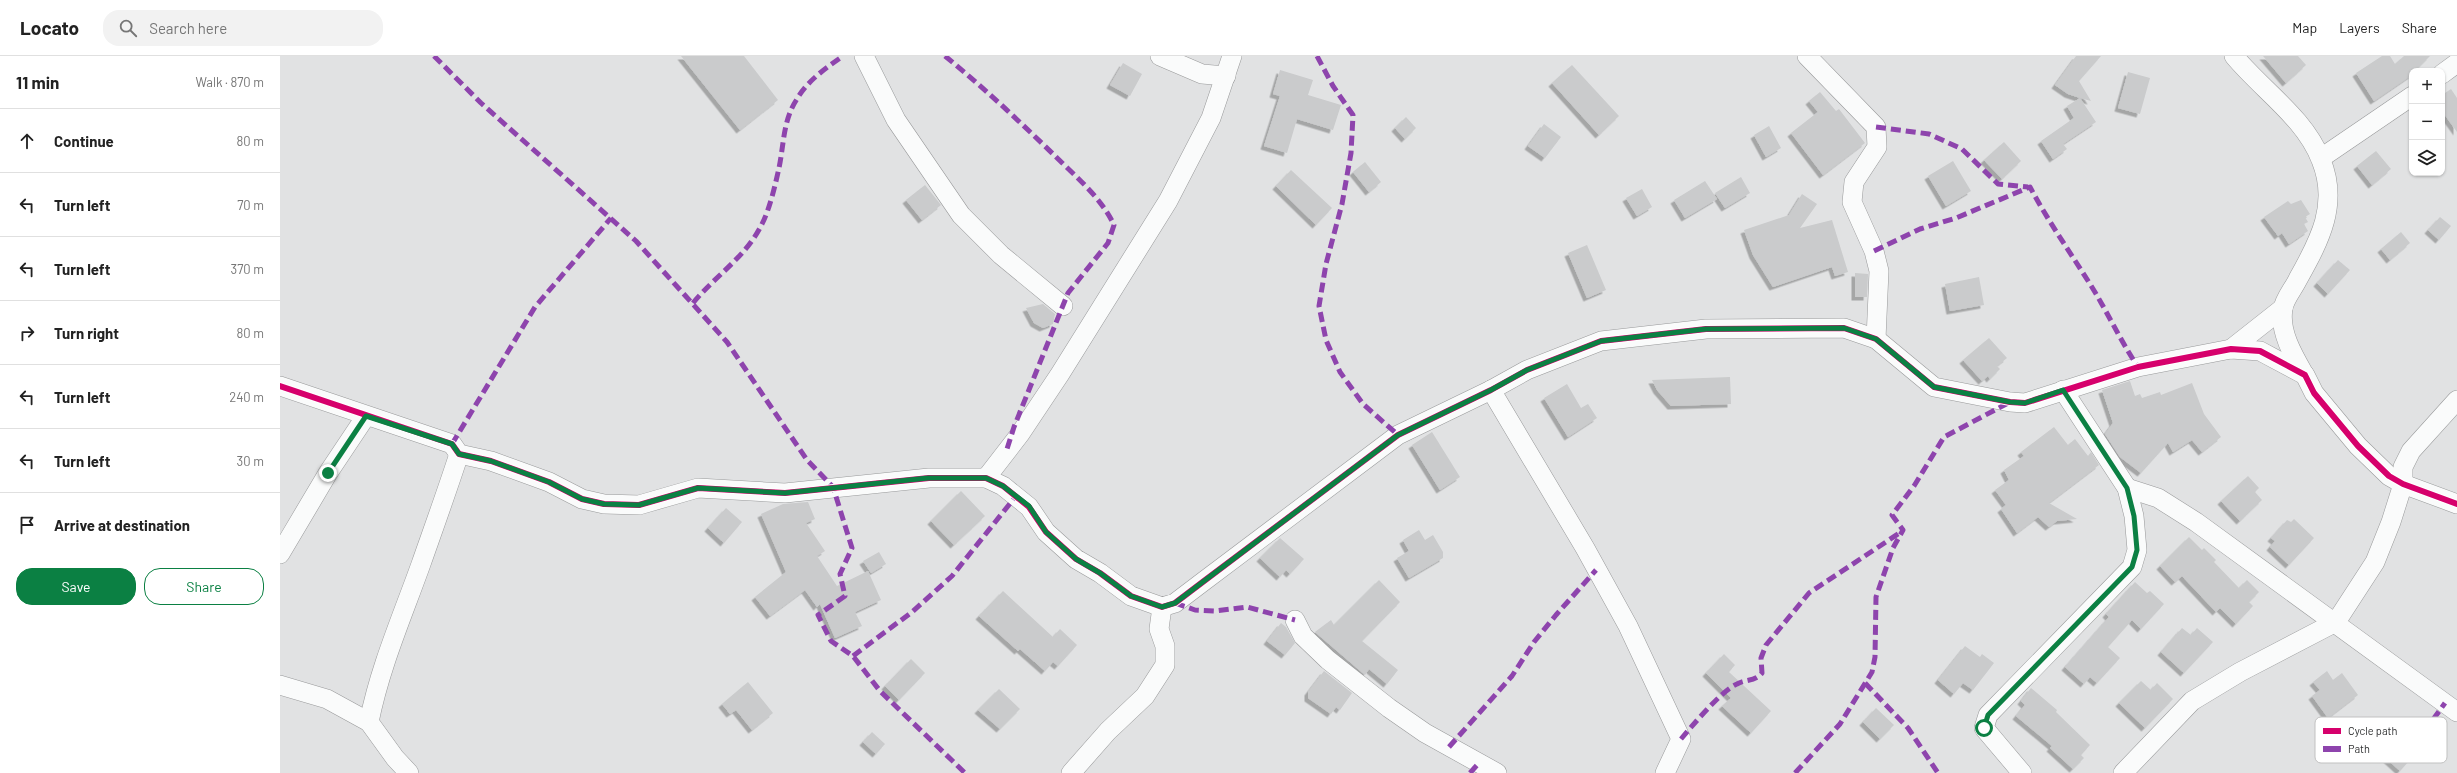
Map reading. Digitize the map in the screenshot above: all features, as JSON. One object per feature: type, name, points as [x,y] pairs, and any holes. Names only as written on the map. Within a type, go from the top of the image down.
[{"type":"street","points":[[864,56],[896,120],[961,215],[1001,255],[1063,306]]},
{"type":"street","points":[[1160,56],[1202,74],[1226,76]]},
{"type":"street","points":[[986,478],[1020,434],[1060,374],[1168,201],[1211,118],[1232,56]]},
{"type":"street","points":[[1807,56],[1876,127],[1877,147],[1854,182],[1852,202],[1874,251],[1879,271],[1876,339]]},
{"type":"street","points":[[2232,349],[2283,308],[2320,240],[2326,215],[2329,184],[2321,158],[2295,121],[2234,56]]},
{"type":"street","points":[[2445,72],[2457,63]]},
{"type":"street","points":[[2321,158],[2409,98]]},
{"type":"street","points":[[2283,308],[2284,326],[2290,350],[2314,393],[2358,446],[2374,463],[2403,484],[2457,504]]},
{"type":"street","points":[[280,386],[452,444],[459,454],[491,461],[549,482],[582,499],[604,504],[639,505],[698,488],[785,493],[928,478],[986,478],[1003,486],[1029,506],[1046,532],[1076,559],[1100,573],[1131,596],[1162,607],[1175,603],[1398,435],[1491,390],[1527,370],[1601,341],[1662,332],[1706,329],[1837,328],[1876,339],[1934,387],[2010,402],[2025,403],[2138,367],[2232,349],[2260,351],[2305,375]]},
{"type":"street","points":[[1491,390],[1585,548],[1628,626],[1681,739],[1665,773]]},
{"type":"street","points":[[2022,773],[1984,728],[1988,715],[2132,567],[2137,550],[2134,516],[2127,488],[2063,390]]},
{"type":"street","points":[[2123,773],[2192,701],[2240,672],[2336,622],[2375,562],[2403,484],[2403,467],[2411,451],[2457,400]]},
{"type":"street","points":[[280,554],[328,473],[366,416]]},
{"type":"street","points":[[369,722],[377,685],[390,643],[459,454]]},
{"type":"street","points":[[2127,488],[2158,498],[2196,522],[2336,622],[2457,712]]},
{"type":"street","points":[[1071,773],[1108,731],[1145,696],[1165,665],[1165,646],[1159,629],[1162,607]]},
{"type":"street","points":[[1295,620],[1303,636],[1328,660],[1389,708],[1425,733],[1497,773]]},
{"type":"street","points":[[280,685],[327,699],[369,722],[409,773]]},
{"type":"building","points":[[681,56],[744,56],[778,100],[740,130]]},
{"type":"building","points":[[2076,56],[2101,56],[2079,81],[2091,101],[2068,94],[2055,85]]},
{"type":"building","points":[[2263,56],[2298,56],[2306,65],[2286,83]]},
{"type":"building","points":[[2382,56],[2390,56],[2395,64],[2404,56],[2430,56],[2418,68],[2409,68],[2409,77],[2374,101],[2356,73]]},
{"type":"building","points":[[1123,63],[1142,74],[1130,96],[1110,85]]},
{"type":"building","points":[[1572,65],[1619,116],[1599,135],[1552,83]]},
{"type":"building","points":[[1280,70],[1313,80],[1308,95],[1341,105],[1333,130],[1297,119],[1287,153],[1264,146],[1280,96],[1273,94]]},
{"type":"building","points":[[2128,72],[2150,78],[2140,114],[2118,108]]},
{"type":"building","points":[[2451,89],[2457,98],[2457,132],[2445,115],[2445,93]]},
{"type":"building","points":[[1820,92],[1836,111],[1839,109],[1865,143],[1823,175],[1791,133],[1818,112],[1809,101]]},
{"type":"building","points":[[2080,98],[2096,122],[2063,144],[2067,149],[2053,159],[2041,141],[2074,118],[2067,106]]},
{"type":"building","points":[[1406,117],[1416,128],[1405,139],[1395,128]]},
{"type":"building","points":[[1544,124],[1561,137],[1545,158],[1528,146]]},
{"type":"building","points":[[1769,126],[1781,148],[1766,157],[1754,135]]},
{"type":"building","points":[[2004,142],[2021,161],[2002,179],[1984,160]]},
{"type":"building","points":[[2376,151],[2391,169],[2372,185],[2357,166]]},
{"type":"building","points":[[1953,161],[1971,191],[1946,206],[1928,176]]},
{"type":"building","points":[[1365,162],[1381,182],[1369,192],[1353,172]]},
{"type":"building","points":[[1291,170],[1332,208],[1316,225],[1276,186]]},
{"type":"building","points":[[1741,177],[1750,193],[1725,208],[1715,193]]},
{"type":"building","points":[[1705,181],[1717,199],[1685,218],[1674,200]]},
{"type":"building","points":[[925,185],[941,205],[922,220],[906,200]]},
{"type":"building","points":[[1642,189],[1652,207],[1637,216],[1626,198]]},
{"type":"building","points":[[1802,194],[1817,204],[1800,228],[1832,220],[1848,272],[1835,276],[1832,267],[1773,287],[1753,255],[1744,230],[1789,215]]},
{"type":"building","points":[[2301,200],[2310,214],[2305,217],[2308,222],[2304,224],[2308,231],[2289,244],[2282,233],[2278,236],[2264,217],[2288,201],[2291,204]]},
{"type":"building","points":[[2440,217],[2451,226],[2439,240],[2428,230]]},
{"type":"building","points":[[2401,232],[2410,243],[2390,260],[2381,249]]},
{"type":"building","points":[[1587,245],[1606,290],[1587,298],[1568,253]]},
{"type":"building","points":[[2338,260],[2350,270],[2328,294],[2317,283]]},
{"type":"building","points":[[1855,273],[1868,274],[1867,297],[1855,297]]},
{"type":"building","points":[[1979,277],[1984,305],[1950,311],[1945,284]]},
{"type":"building","points":[[1043,304],[1055,314],[1053,324],[1043,328],[1034,323],[1026,308]]},
{"type":"building","points":[[1989,338],[2007,358],[1997,366],[2000,369],[1990,379],[1988,376],[1982,381],[1963,360]]},
{"type":"building","points":[[1730,377],[1731,404],[1671,406],[1657,390],[1652,380]]},
{"type":"building","points":[[2130,381],[2135,396],[2140,394],[2142,398],[2160,392],[2161,395],[2192,383],[2204,414],[2221,437],[2202,452],[2192,440],[2173,452],[2168,443],[2141,473],[2120,457],[2105,434],[2113,423],[2102,390]]},
{"type":"building","points":[[1567,384],[1581,408],[1588,404],[1597,418],[1568,437],[1544,398]]},
{"type":"building","points":[[2054,427],[2068,445],[2075,439],[2088,456],[2091,452],[2099,465],[2049,503],[2077,519],[2057,521],[2049,527],[2038,517],[2017,533],[2001,509],[2006,505],[1995,490],[2009,480],[2004,470],[2024,456],[2021,452]]},
{"type":"building","points":[[1432,432],[1460,477],[1440,490],[1412,445]]},
{"type":"building","points":[[2248,476],[2259,488],[2255,492],[2262,500],[2240,521],[2221,501]]},
{"type":"building","points":[[961,491],[985,516],[954,545],[931,521]]},
{"type":"building","points":[[808,502],[815,519],[806,523],[825,551],[817,556],[837,586],[868,571],[881,600],[855,612],[862,626],[835,638],[820,604],[817,607],[805,590],[770,616],[755,597],[786,572],[761,514],[783,504]]},
{"type":"building","points":[[726,508],[742,522],[724,543],[708,528]]},
{"type":"building","points":[[2294,519],[2314,538],[2289,565],[2270,547],[2275,541],[2271,538],[2287,520],[2291,522]]},
{"type":"building","points":[[1419,530],[1425,540],[1433,535],[1443,552],[1443,558],[1409,578],[1397,558],[1409,551],[1403,540]]},
{"type":"building","points":[[2189,537],[2202,550],[2204,548],[2216,560],[2214,562],[2239,588],[2247,580],[2259,592],[2249,602],[2253,606],[2236,624],[2220,608],[2216,612],[2182,576],[2175,582],[2160,566]]},
{"type":"building","points":[[1280,538],[1304,559],[1290,574],[1286,570],[1280,577],[1260,558]]},
{"type":"building","points":[[879,552],[886,564],[871,573],[863,561]]},
{"type":"building","points":[[1379,580],[1400,602],[1362,641],[1398,670],[1387,684],[1369,669],[1365,675],[1315,632],[1331,620],[1334,625]]},
{"type":"building","points":[[2135,582],[2147,593],[2150,591],[2164,604],[2141,629],[2132,620],[2108,647],[2120,658],[2097,683],[2090,677],[2084,684],[2065,667],[2109,617],[2106,614]]},
{"type":"building","points":[[1003,591],[1053,637],[1060,629],[1077,645],[1058,666],[1053,662],[1045,671],[1020,649],[1018,651],[979,616]]},
{"type":"building","points":[[1281,623],[1286,627],[1295,643],[1285,655],[1267,641]]},
{"type":"building","points":[[2182,628],[2191,635],[2197,628],[2213,642],[2184,673],[2161,652]]},
{"type":"building","points":[[1965,646],[1980,657],[1982,654],[1994,663],[1973,690],[1963,683],[1954,694],[1938,680]]},
{"type":"building","points":[[1724,654],[1735,665],[1729,672],[1771,711],[1751,733],[1722,706],[1731,698],[1706,673]]},
{"type":"building","points":[[911,659],[925,673],[899,700],[885,686]]},
{"type":"building","points":[[1324,671],[1352,693],[1340,710],[1336,707],[1331,714],[1308,698],[1308,692]]},
{"type":"building","points":[[2327,671],[2333,680],[2342,673],[2358,695],[2327,717],[2312,696],[2320,690],[2313,682]]},
{"type":"building","points":[[2141,681],[2151,690],[2157,683],[2173,699],[2145,728],[2119,703]]},
{"type":"building","points":[[748,682],[773,713],[752,730],[736,710],[730,714],[722,704]]},
{"type":"building","points":[[2031,688],[2057,710],[2056,712],[2090,745],[2081,755],[2084,758],[2073,769],[2050,748],[2052,746],[2016,716],[2025,705],[2021,701]]},
{"type":"building","points":[[999,689],[1020,709],[1000,729],[978,710]]},
{"type":"building","points":[[1876,708],[1894,725],[1880,739],[1863,722]]},
{"type":"building","points":[[872,732],[885,744],[876,754],[863,742]]},
{"type":"building","points":[[2391,763],[2407,763],[2400,771]]},
{"type":"marked path","points":[[434,56],[481,103],[636,241],[727,342],[807,460],[833,487],[852,548],[840,574],[845,596],[818,615],[831,641],[853,656],[880,691],[965,773]]},
{"type":"marked path","points":[[693,303],[739,256],[755,236],[765,218],[772,197],[779,168],[786,124],[792,107],[806,86],[843,56]]},
{"type":"marked path","points":[[945,56],[1000,104],[1078,178],[1102,205],[1114,225],[1108,243],[1068,293],[1014,427],[1006,452]]},
{"type":"marked path","points":[[1317,56],[1333,86],[1353,115],[1351,153],[1342,204],[1326,264],[1319,306],[1326,340],[1340,372],[1363,404],[1398,435]]},
{"type":"marked path","points":[[1876,127],[1929,134],[1962,149],[1998,184],[2028,187]]},
{"type":"marked path","points":[[1874,251],[1920,229],[1956,218],[2030,187],[2096,294],[2138,367]]},
{"type":"marked path","points":[[452,444],[535,307],[611,218]]},
{"type":"marked path","points":[[1795,773],[1840,724],[1872,672],[1875,657],[1876,597],[1893,548],[1903,530],[1892,515],[1914,486],[1944,437],[2010,402]]},
{"type":"marked path","points":[[853,656],[912,612],[952,576],[1016,496]]},
{"type":"marked path","points":[[1681,739],[1708,708],[1724,693],[1740,682],[1756,678],[1762,673],[1761,658],[1766,645],[1809,593],[1901,532]]},
{"type":"marked path","points":[[1449,747],[1512,676],[1534,642],[1596,570]]},
{"type":"marked path","points":[[1175,603],[1195,610],[1215,611],[1247,607],[1295,620]]},
{"type":"marked path","points":[[1865,683],[1908,728],[1938,773]]},
{"type":"marked path","points":[[2435,717],[2445,703]]},
{"type":"marked path","points":[[1470,773],[1478,764]]},
{"type":"cycle path","points":[[280,386],[452,444],[459,454],[491,461],[549,482],[582,499],[604,504],[639,505],[698,488],[785,493],[929,478],[986,478],[1003,486],[1029,507],[1046,532],[1076,559],[1100,573],[1131,596],[1162,607],[1175,603],[1398,435],[1491,390],[1527,370],[1601,341],[1706,329],[1844,328],[1876,339],[1934,387],[2010,402],[2025,403],[2138,367],[2231,349],[2260,351],[2305,375],[2314,393],[2358,446],[2389,476],[2403,484],[2457,504]]},
{"type":"route","points":[[328,473],[366,416],[452,444],[459,454],[491,461],[517,472],[549,482],[582,499],[604,504],[639,505],[698,488],[738,489],[785,493],[928,478],[986,478],[1003,486],[1029,506],[1046,532],[1076,559],[1100,573],[1131,596],[1162,607],[1175,603],[1291,514],[1375,454],[1398,435],[1491,390],[1527,370],[1601,341],[1662,332],[1706,329],[1749,330],[1844,328],[1876,339],[1901,362],[1934,387],[2010,402],[2025,403],[2063,390],[2127,488],[2134,516],[2137,550],[2132,567],[2085,614],[2022,682],[1988,715],[1984,728]]}]
